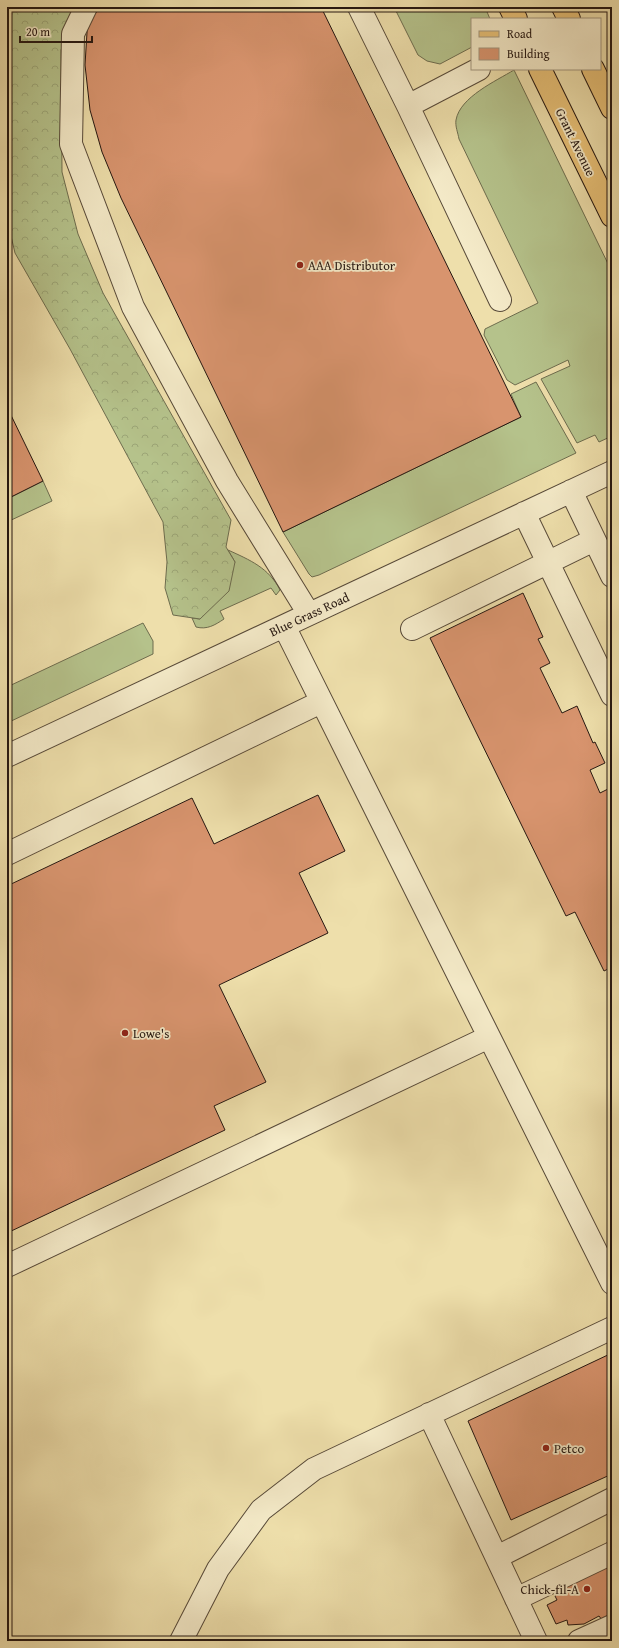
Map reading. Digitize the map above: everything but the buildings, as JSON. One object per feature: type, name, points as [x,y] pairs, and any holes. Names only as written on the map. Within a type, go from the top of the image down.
[{"type":"main road","points":[[510,7],[516,18]]},
{"type":"main road","points":[[563,7],[568,18]]},
{"type":"main road","name":"Grant Avenue","points":[[540,70],[612,216]]},
{"type":"main road","points":[[593,70],[612,108]]},
{"type":"street","points":[[86,7],[73,34],[71,144],[133,307],[226,481],[309,614]]},
{"type":"street","points":[[359,7],[408,106],[500,300]]},
{"type":"street","points":[[408,106],[477,70]]},
{"type":"street","name":"Blue Grass Road","points":[[7,756],[612,472]]},
{"type":"street","points":[[412,629],[548,563],[606,557],[571,491]]},
{"type":"street","points":[[524,513],[611,690]]},
{"type":"street","points":[[284,626],[612,1283]]},
{"type":"street","points":[[7,854],[321,702]]},
{"type":"street","points":[[7,1266],[489,1036]]},
{"type":"street","points":[[181,1641],[218,1569],[261,1510],[314,1469],[612,1328]]},
{"type":"street","points":[[429,1414],[536,1641]]},
{"type":"street","points":[[497,1557],[612,1499]]},
{"type":"street","points":[[516,1599],[612,1553]]},
{"type":"street","points":[[579,1641],[612,1626]]},
{"type":"green space","points":[[7,7],[77,7],[61,50],[62,172],[78,234],[103,293],[231,520],[226,547],[235,562],[229,591],[200,619],[173,615],[165,588],[167,562],[163,522],[70,349],[15,253],[7,219]]},
{"type":"green space","points":[[394,7],[485,7],[490,18],[471,18],[471,48],[440,64],[427,61],[418,55]]},
{"type":"green space","points":[[514,70],[612,272],[612,436],[599,442],[595,435],[577,443],[541,379],[570,366],[568,360],[515,385],[507,380],[484,335],[485,329],[538,303],[459,139],[456,120],[464,104],[471,97]]},
{"type":"green space","points":[[536,382],[576,453],[319,575],[312,577],[309,574],[283,532],[521,417],[511,394]]},
{"type":"green space","points":[[43,481],[52,501],[7,522],[7,499]]},
{"type":"green space","points":[[228,550],[251,561],[265,570],[276,582],[280,590],[276,595],[271,588],[220,611],[224,619],[214,625],[204,628],[196,627],[192,618],[200,619],[235,562]]},
{"type":"green space","points":[[143,623],[153,641],[153,654],[7,723],[7,687]]},
{"type":"place","name":"AAA Distributor","points":[[300,265]]},
{"type":"place","name":"Lowe's","points":[[125,1033]]},
{"type":"place","name":"Petco","points":[[546,1448]]},
{"type":"place","name":"Chick-fil-A","points":[[587,1589]]}]
